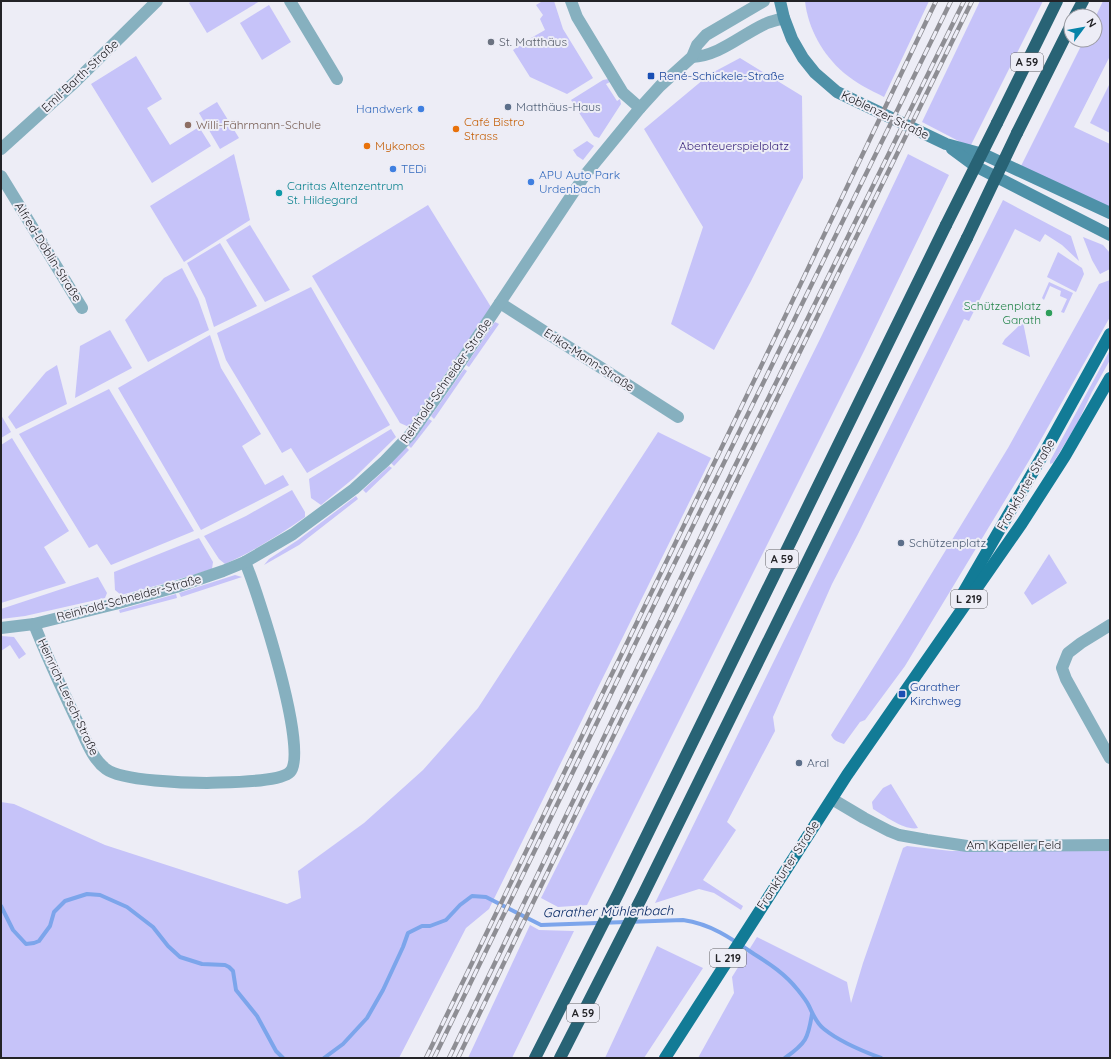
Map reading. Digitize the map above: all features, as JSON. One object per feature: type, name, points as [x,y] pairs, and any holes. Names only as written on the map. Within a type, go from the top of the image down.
[{"type":"highway","name":"A 59","points":[[535,1058],[619,892],[1057,1]]},
{"type":"highway","name":"A 59","points":[[560,1058],[643,895],[1063,41]]},
{"type":"main road","name":"Koblenzer Straße","points":[[780,1],[784,18],[792,39],[803,58],[815,73],[837,92],[946,144],[983,154],[1110,213]]},
{"type":"main road","name":"Koblenzer Straße","points":[[946,144],[975,166],[1105,233]]},
{"type":"main road","points":[[1105,233],[1110,241]]},
{"type":"main road","name":"Frankfurter Straße","points":[[916,675],[1048,446],[1110,334]]},
{"type":"main road","name":"Frankfurter Straße","points":[[664,1058],[847,775],[1039,496],[1072,444],[1110,378]]},
{"type":"street","name":"Emil-Barth-Straße","points":[[1,149],[75,82],[157,1]]},
{"type":"street","points":[[290,1],[337,79]]},
{"type":"street","points":[[571,1],[577,17],[623,93],[640,108]]},
{"type":"street","name":"Reinhold-Schneider-Straße","points":[[1,628],[34,624],[176,587],[245,562],[293,534],[354,489],[398,448],[425,414],[585,175],[640,108],[660,86],[692,57],[697,45],[706,35],[764,1]]},
{"type":"street","points":[[692,57],[702,57],[767,23],[784,18]]},
{"type":"street","name":"Alfred-Döblin-Straße","points":[[1,176],[82,308]]},
{"type":"street","name":"Erika-Mann-Straße","points":[[500,303],[678,417]]},
{"type":"street","name":"Heinrich-Lersch-Straße","points":[[34,624],[50,664],[93,755],[106,770],[126,777],[192,783],[251,781],[278,778],[290,772],[294,765],[294,744],[288,708],[272,643],[245,562]]},
{"type":"street","points":[[1110,625],[1068,653],[1062,668],[1066,679],[1110,758]]},
{"type":"street","name":"Am Kapeller Feld","points":[[832,799],[864,818],[899,835],[940,842],[967,846],[994,847],[1110,845]]},
{"type":"green space","points":[[192,1],[260,1],[207,33],[189,3]]},
{"type":"green space","points":[[541,1],[554,1],[563,29],[593,78],[567,94],[530,77],[513,50],[519,46],[523,47],[524,42],[545,30],[540,19],[543,15],[536,5]]},
{"type":"green space","points":[[805,1],[929,1],[884,97],[849,77],[829,58],[818,41],[809,22]]},
{"type":"green space","points":[[980,1],[1043,1],[970,147],[922,122]]},
{"type":"green space","points":[[1103,1],[1110,1],[1110,56],[1074,127],[1110,144],[1110,207],[1021,166],[1080,48],[1103,48],[1103,8],[1100,8]]},
{"type":"green space","points":[[269,5],[291,42],[262,60],[240,23]]},
{"type":"green space","points":[[136,56],[162,99],[147,108],[170,145],[199,127],[211,146],[152,183],[91,84]]},
{"type":"green space","name":"Abenteuerspielplatz","points":[[740,58],[802,96],[803,178],[714,350],[671,324],[703,227],[644,129],[710,74]]},
{"type":"green space","points":[[608,79],[610,82],[606,84],[617,101],[620,99],[621,104],[599,138],[594,136],[571,100],[603,80]]},
{"type":"green space","points":[[1110,83],[1110,133],[1090,123]]},
{"type":"green space","points":[[217,102],[239,138],[220,149],[199,113]]},
{"type":"green space","points":[[587,141],[594,146],[583,160],[577,156],[573,150]]},
{"type":"green space","points":[[234,154],[250,220],[184,262],[150,206]]},
{"type":"green space","points":[[908,154],[949,175],[864,351],[587,905],[558,907],[541,898],[822,335]]},
{"type":"green space","points":[[1003,200],[1071,236],[1079,261],[1062,245],[1045,234],[1040,242],[1015,229],[969,321],[964,319],[832,584],[773,717],[775,731],[727,822],[736,830],[703,880],[743,906],[741,910],[714,893],[699,889],[655,903],[832,543]]},
{"type":"green space","points":[[428,205],[491,307],[409,427],[400,423],[312,276]]},
{"type":"green space","points":[[250,225],[290,290],[265,302],[226,240]]},
{"type":"green space","points":[[1083,237],[1103,245],[1110,253],[1110,269],[1100,274],[1092,260]]},
{"type":"green space","points":[[220,243],[257,306],[214,327],[205,298],[187,263]]},
{"type":"green space","points":[[1058,252],[1082,268],[1084,274],[1076,292],[1047,277]]},
{"type":"green space","points":[[182,268],[198,299],[209,330],[148,362],[125,320],[164,278]]},
{"type":"green space","points":[[1110,280],[1110,317],[1030,459],[905,666],[865,720],[860,722],[844,744],[836,741],[831,735],[1008,448],[1099,284]]},
{"type":"green space","points":[[1049,282],[1073,293],[1064,313],[1061,312],[1067,299],[1060,296],[1061,291],[1050,286],[1044,300],[1042,298]]},
{"type":"green space","points":[[311,287],[390,425],[307,473],[291,448],[282,453],[226,360],[217,333]]},
{"type":"green space","points":[[495,322],[499,324],[469,367],[466,365]]},
{"type":"green space","points":[[1023,322],[1030,357],[1002,344],[1005,339]]},
{"type":"green space","points":[[110,330],[132,368],[75,398],[80,346]]},
{"type":"green space","points":[[210,335],[221,368],[261,434],[242,446],[265,485],[283,475],[289,485],[201,530],[118,388]]},
{"type":"green space","points":[[1110,350],[1110,360],[1092,392],[1077,424],[1053,463],[1050,464],[1050,461]]},
{"type":"green space","points":[[57,365],[67,404],[16,429],[8,417],[46,372]]},
{"type":"green space","points":[[464,369],[467,371],[434,419],[431,416]]},
{"type":"green space","points":[[109,389],[194,531],[111,565],[97,544],[89,548],[19,434]]},
{"type":"green space","points":[[1,415],[11,432],[1,438]]},
{"type":"green space","points":[[429,419],[432,421],[411,448],[408,445]]},
{"type":"green space","points":[[391,429],[396,437],[354,478],[321,505],[311,498],[309,479]]},
{"type":"green space","points":[[658,432],[711,458],[489,909],[466,928],[399,1058],[1,1058],[1,802],[14,804],[105,845],[287,904],[301,898],[298,871],[364,823],[423,770],[478,708]]},
{"type":"green space","points":[[12,438],[69,531],[44,547],[66,583],[1,603],[1,445]]},
{"type":"green space","points":[[406,447],[409,450],[394,466],[391,463]]},
{"type":"green space","points":[[389,466],[392,468],[366,493],[363,490]]},
{"type":"green space","points":[[292,490],[305,512],[305,517],[286,530],[236,559],[225,564],[219,559],[204,536],[246,516]]},
{"type":"green space","points":[[356,496],[358,499],[299,545],[264,565],[269,559],[298,540]]},
{"type":"green space","points":[[199,538],[213,562],[212,569],[121,595],[115,590],[114,572]]},
{"type":"green space","points":[[1049,554],[1067,583],[1032,605],[1024,593]]},
{"type":"green space","points":[[235,575],[242,577],[181,597],[179,593]]},
{"type":"green space","points":[[98,577],[107,593],[105,598],[25,616],[1,619],[1,609]]},
{"type":"green space","points":[[176,594],[177,598],[120,613],[119,610]]},
{"type":"green space","points":[[1,636],[14,637],[26,654],[19,659],[10,645],[1,651]]},
{"type":"green space","points":[[891,784],[918,828],[901,825],[873,809],[872,802],[883,788]]},
{"type":"green space","points":[[907,846],[951,851],[1110,849],[1110,1058],[698,1058],[734,993],[732,977],[757,937],[847,982],[851,1003],[863,963],[903,848]]},
{"type":"green space","points":[[530,925],[539,930],[574,931],[512,1058],[468,1058]]},
{"type":"green space","points":[[657,946],[703,968],[644,1058],[605,1058]]},
{"type":"waterway","name":"Garather Mühlenbach","points":[[1,906],[13,930],[26,944],[39,941],[50,926],[54,912],[65,901],[87,894],[100,895],[127,907],[153,927],[168,946],[180,957],[202,964],[225,965],[229,967],[233,971],[236,990],[257,1016],[276,1051],[283,1058]]},
{"type":"waterway","name":"Garather Mühlenbach","points":[[324,1058],[343,1044],[367,1018],[383,990],[408,933],[422,926],[430,926],[446,920],[460,905],[472,896],[486,897],[541,925],[683,920],[712,928],[737,942],[782,974],[802,995],[821,1027],[830,1034],[844,1042],[881,1058]]},
{"type":"waterway","points":[[785,1058],[798,1048],[805,1040],[812,1014]]},
{"type":"railway","points":[[426,1058],[936,1]]},
{"type":"railway","points":[[434,1058],[657,599],[951,1]]},
{"type":"railway","points":[[449,1058],[734,468],[964,1]]},
{"type":"railway","points":[[458,1058],[741,472],[972,1]]},
{"type":"place","name":"St. Matthäus","points":[[491,42]]},
{"type":"place","name":"René-Schickele-Straße","points":[[651,76]]},
{"type":"place","name":"Matthäus-Haus","points":[[508,107]]},
{"type":"place","name":"Handwerk","points":[[421,109]]},
{"type":"place","name":"Willi-Fährmann-Schule","points":[[188,125]]},
{"type":"place","name":"Café Bistro Strass","points":[[456,129]]},
{"type":"place","name":"Mykonos","points":[[367,146]]},
{"type":"place","name":"TEDi","points":[[393,169]]},
{"type":"place","name":"APU Auto Park Urdenbach","points":[[531,182]]},
{"type":"place","name":"Caritas Altenzentrum St. Hildegard","points":[[279,193]]},
{"type":"place","name":"Schützenplatz Garath","points":[[1049,313]]},
{"type":"place","name":"Schützenplatz","points":[[901,543]]},
{"type":"place","name":"Garather Kirchweg","points":[[902,694]]},
{"type":"place","name":"Aral","points":[[799,763]]}]
